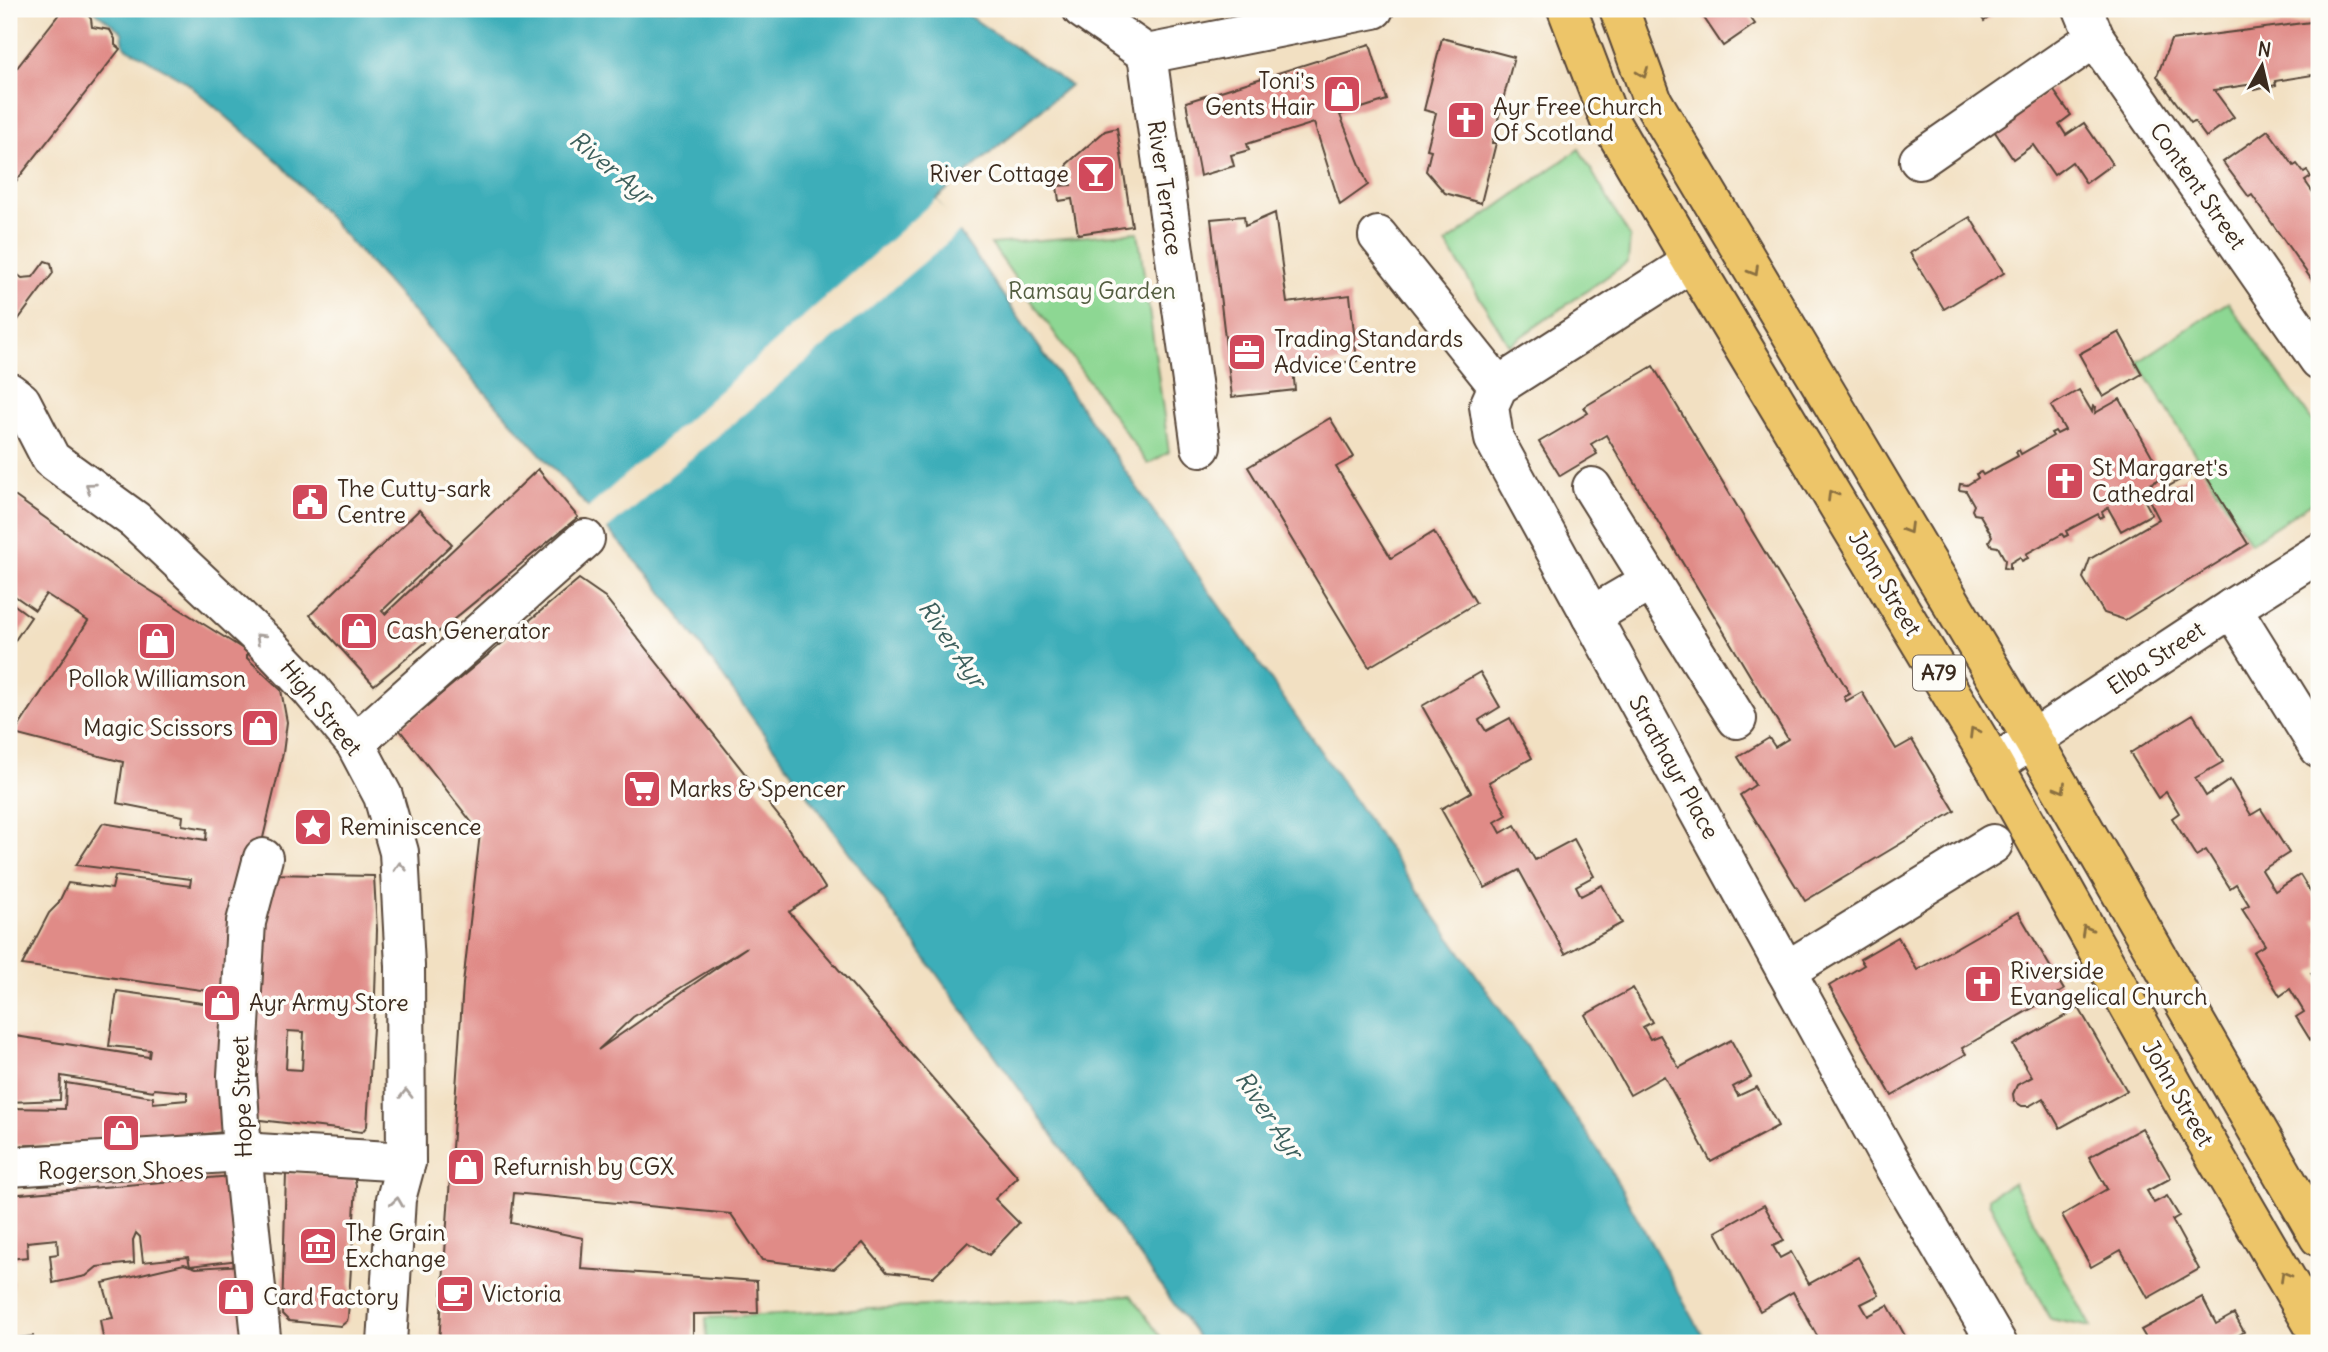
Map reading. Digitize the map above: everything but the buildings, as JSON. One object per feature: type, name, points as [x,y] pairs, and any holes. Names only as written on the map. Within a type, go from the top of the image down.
[{"type":"main road","name":"John Street","points":[[1567,9],[1611,124],[1994,765],[2174,1086],[2319,1335]]},
{"type":"main road","name":"John Street","points":[[1619,9],[1653,102],[2033,740],[2319,1237]]},
{"type":"street","points":[[1082,9],[1147,54],[1374,9]]},
{"type":"street","points":[[1919,160],[2090,24]]},
{"type":"street","name":"Content Street","points":[[2090,24],[2319,360]]},
{"type":"street","name":"River Terrace","points":[[1147,54],[1201,447]]},
{"type":"street","points":[[1378,236],[1498,386],[1692,262]]},
{"type":"street","name":"Strathayr Place","points":[[1498,386],[1489,407],[1494,439],[1886,1153],[1997,1343]]},
{"type":"street","name":"High Street","points":[[9,392],[21,401],[51,459],[135,520],[271,648],[311,690],[355,743],[383,796],[399,852],[405,966],[406,1163],[396,1199],[387,1343]]},
{"type":"street","points":[[1592,487],[1737,719]]},
{"type":"street","points":[[355,743],[584,539]]},
{"type":"street","name":"Elba Street","points":[[1994,765],[2232,607],[2319,553]]},
{"type":"street","points":[[1591,616],[1651,581]]},
{"type":"street","points":[[2232,607],[2319,748]]},
{"type":"street","points":[[1786,971],[1993,845]]},
{"type":"street","name":"Hope Street","points":[[261,1337],[237,1076],[246,922],[263,858]]},
{"type":"street","points":[[9,1167],[242,1152],[406,1163]]},
{"type":"green space","points":[[1579,149],[1630,237],[1628,262],[1509,345],[1446,243]]},
{"type":"green space","name":"Ramsay Garden","points":[[1138,232],[1169,452],[1148,464],[991,244]]},
{"type":"green space","points":[[2228,302],[2319,430],[2319,498],[2250,543],[2138,362]]},
{"type":"green space","points":[[2013,1183],[2091,1327],[2050,1319],[1989,1202],[1989,1197]]},
{"type":"green space","points":[[1131,1295],[1165,1343],[707,1343],[706,1318]]},
{"type":"water","name":"River Ayr","points":[[92,9],[959,9],[1070,85],[936,199],[1605,1160],[1707,1343],[1202,1343],[654,581],[280,163],[185,81],[124,46],[122,32]]},
{"type":"pier","points":[[936,199],[962,230],[605,531],[586,510]]},
{"type":"place","name":"Toni's Gents Hair","points":[[1342,94]]},
{"type":"place","name":"Ayr Free Church Of Scotland","points":[[1466,120]]},
{"type":"place","name":"River Cottage","points":[[1096,174]]},
{"type":"place","name":"Trading Standards Advice Centre","points":[[1247,352]]},
{"type":"place","name":"St Margaret's Cathedral","points":[[2065,481]]},
{"type":"place","name":"The Cutty-sark Centre","points":[[310,502]]},
{"type":"place","name":"Cash Generator","points":[[359,631]]},
{"type":"place","name":"Pollok Williamson","points":[[157,641]]},
{"type":"place","name":"Magic Scissors","points":[[260,728]]},
{"type":"place","name":"Marks & Spencer","points":[[642,789]]},
{"type":"place","name":"Reminiscence","points":[[313,827]]},
{"type":"place","name":"Riverside Evangelical Church","points":[[1983,984]]},
{"type":"place","name":"Ayr Army Store","points":[[222,1003]]},
{"type":"place","name":"Rogerson Shoes","points":[[121,1133]]},
{"type":"place","name":"Refurnish by CGX","points":[[466,1167]]},
{"type":"place","name":"The Grain Exchange","points":[[318,1246]]},
{"type":"place","name":"Victoria","points":[[455,1294]]},
{"type":"place","name":"Card Factory","points":[[236,1297]]}]
